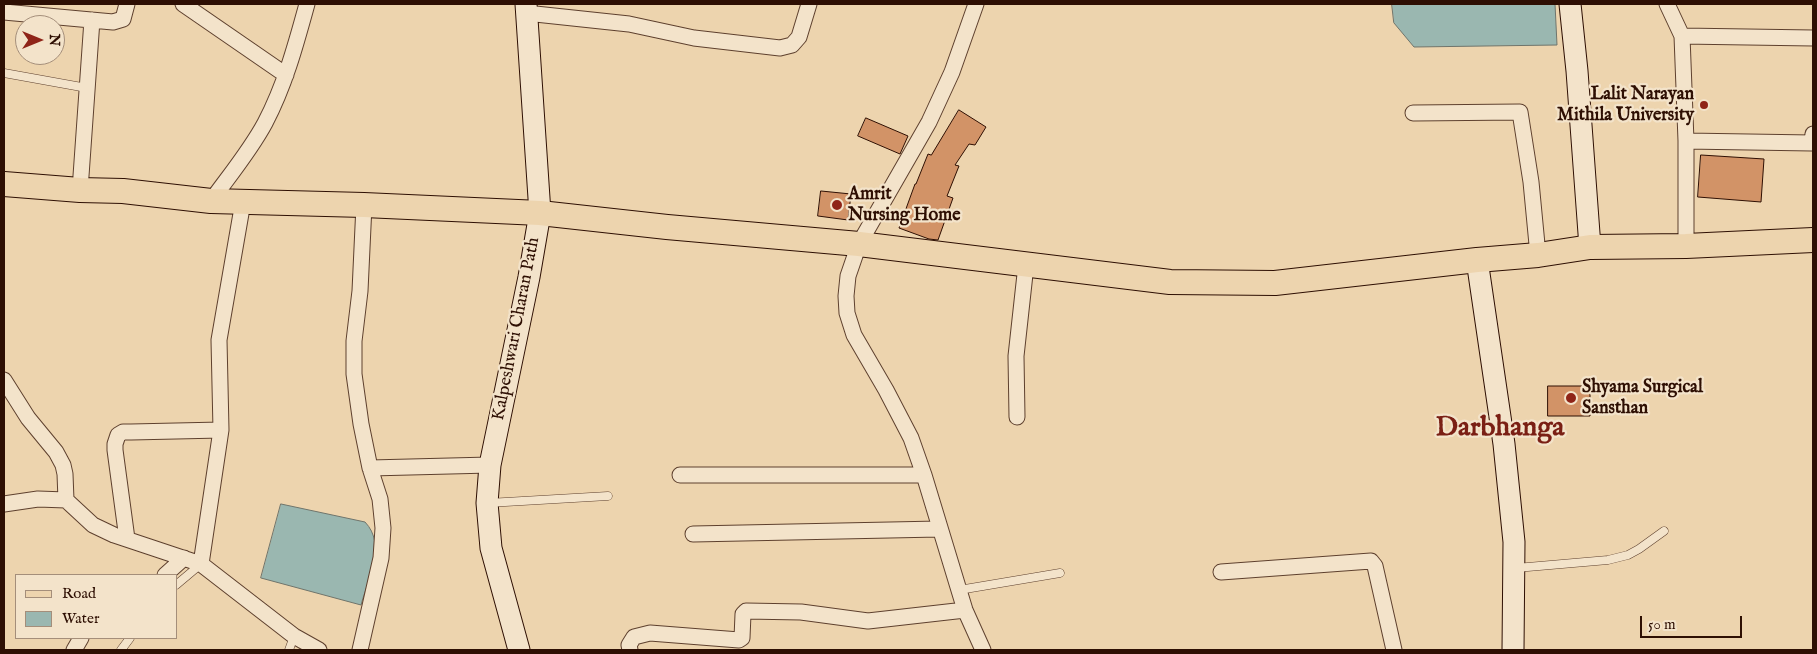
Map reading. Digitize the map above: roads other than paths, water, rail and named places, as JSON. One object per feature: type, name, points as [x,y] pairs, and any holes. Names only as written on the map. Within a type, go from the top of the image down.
[{"type":"main road","points":[[4,184],[80,190],[123,191],[211,201],[364,205],[540,213],[667,227],[860,244],[1170,282],[1275,283],[1538,255],[1590,247],[1686,246],[1813,240]]},
{"type":"street","points":[[4,12],[112,22],[120,21],[125,17],[127,4]]},
{"type":"street","points":[[183,4],[286,75]]},
{"type":"street","points":[[211,201],[251,146],[265,122],[286,75],[306,4]]},
{"type":"street","points":[[526,8],[629,24],[694,38],[780,48],[792,45],[799,37],[809,4]]},
{"type":"street","points":[[976,4],[952,72],[929,122],[860,244],[848,276],[846,296],[847,313],[854,334],[886,390],[910,438],[924,475],[958,590],[983,650]]},
{"type":"street","points":[[1570,4],[1590,247]]},
{"type":"street","points":[[1666,4],[1682,36],[1686,141],[1686,246]]},
{"type":"street","name":"Kalpeshwari Charan Path","points":[[519,650],[491,548],[487,503],[490,465],[529,277],[540,213],[526,8]]},
{"type":"street","points":[[80,190],[92,20]]},
{"type":"street","points":[[1682,36],[1813,38]]},
{"type":"street","points":[[1413,113],[1520,112],[1531,182],[1538,255]]},
{"type":"street","points":[[1686,141],[1813,141]]},
{"type":"street","points":[[201,564],[221,430],[219,340],[244,202]]},
{"type":"street","points":[[360,650],[382,558],[383,535],[380,499],[370,468],[360,424],[354,374],[354,341],[360,290],[364,205]]},
{"type":"street","points":[[1477,260],[1504,444],[1514,542],[1513,650]]},
{"type":"street","points":[[1017,417],[1016,356],[1026,265]]},
{"type":"street","points":[[4,380],[28,418],[56,452],[63,465],[66,500]]},
{"type":"street","points":[[127,539],[114,444],[118,435],[131,432],[221,430]]},
{"type":"street","points":[[370,468],[490,465]]},
{"type":"street","points":[[680,476],[924,475]]},
{"type":"street","points":[[4,504],[38,499],[66,500],[93,526],[201,564],[292,643],[319,650]]},
{"type":"street","points":[[693,534],[939,529]]},
{"type":"street","points":[[166,574],[184,558]]},
{"type":"street","points":[[1221,572],[1371,561],[1375,566],[1394,650]]},
{"type":"street","points":[[630,650],[634,637],[650,633],[741,639],[743,614],[746,611],[801,612],[868,621],[965,610]]},
{"type":"street","points":[[74,650],[80,639]]},
{"type":"lane","points":[[4,73],[87,88]]},
{"type":"lane","points":[[487,503],[608,496]]},
{"type":"lane","points":[[1514,568],[1608,560],[1628,555],[1664,531]]},
{"type":"lane","points":[[178,583],[201,564]]},
{"type":"lane","points":[[958,590],[1060,573]]},
{"type":"lane","points":[[121,650],[129,639]]},
{"type":"water","points":[[1392,4],[1555,4],[1557,45],[1414,47],[1394,23]]},
{"type":"water","points":[[281,504],[365,522],[375,541],[375,552],[374,562],[361,605],[261,578]]},
{"type":"place","name":"Lalit Narayan Mithila University","points":[[1704,105]]},
{"type":"place","name":"Amrit Nursing Home","points":[[837,205]]},
{"type":"place","name":"Shyama Surgical Sansthan","points":[[1571,398]]},
{"type":"district","name":"Darbhanga","points":[[1500,429]]}]
